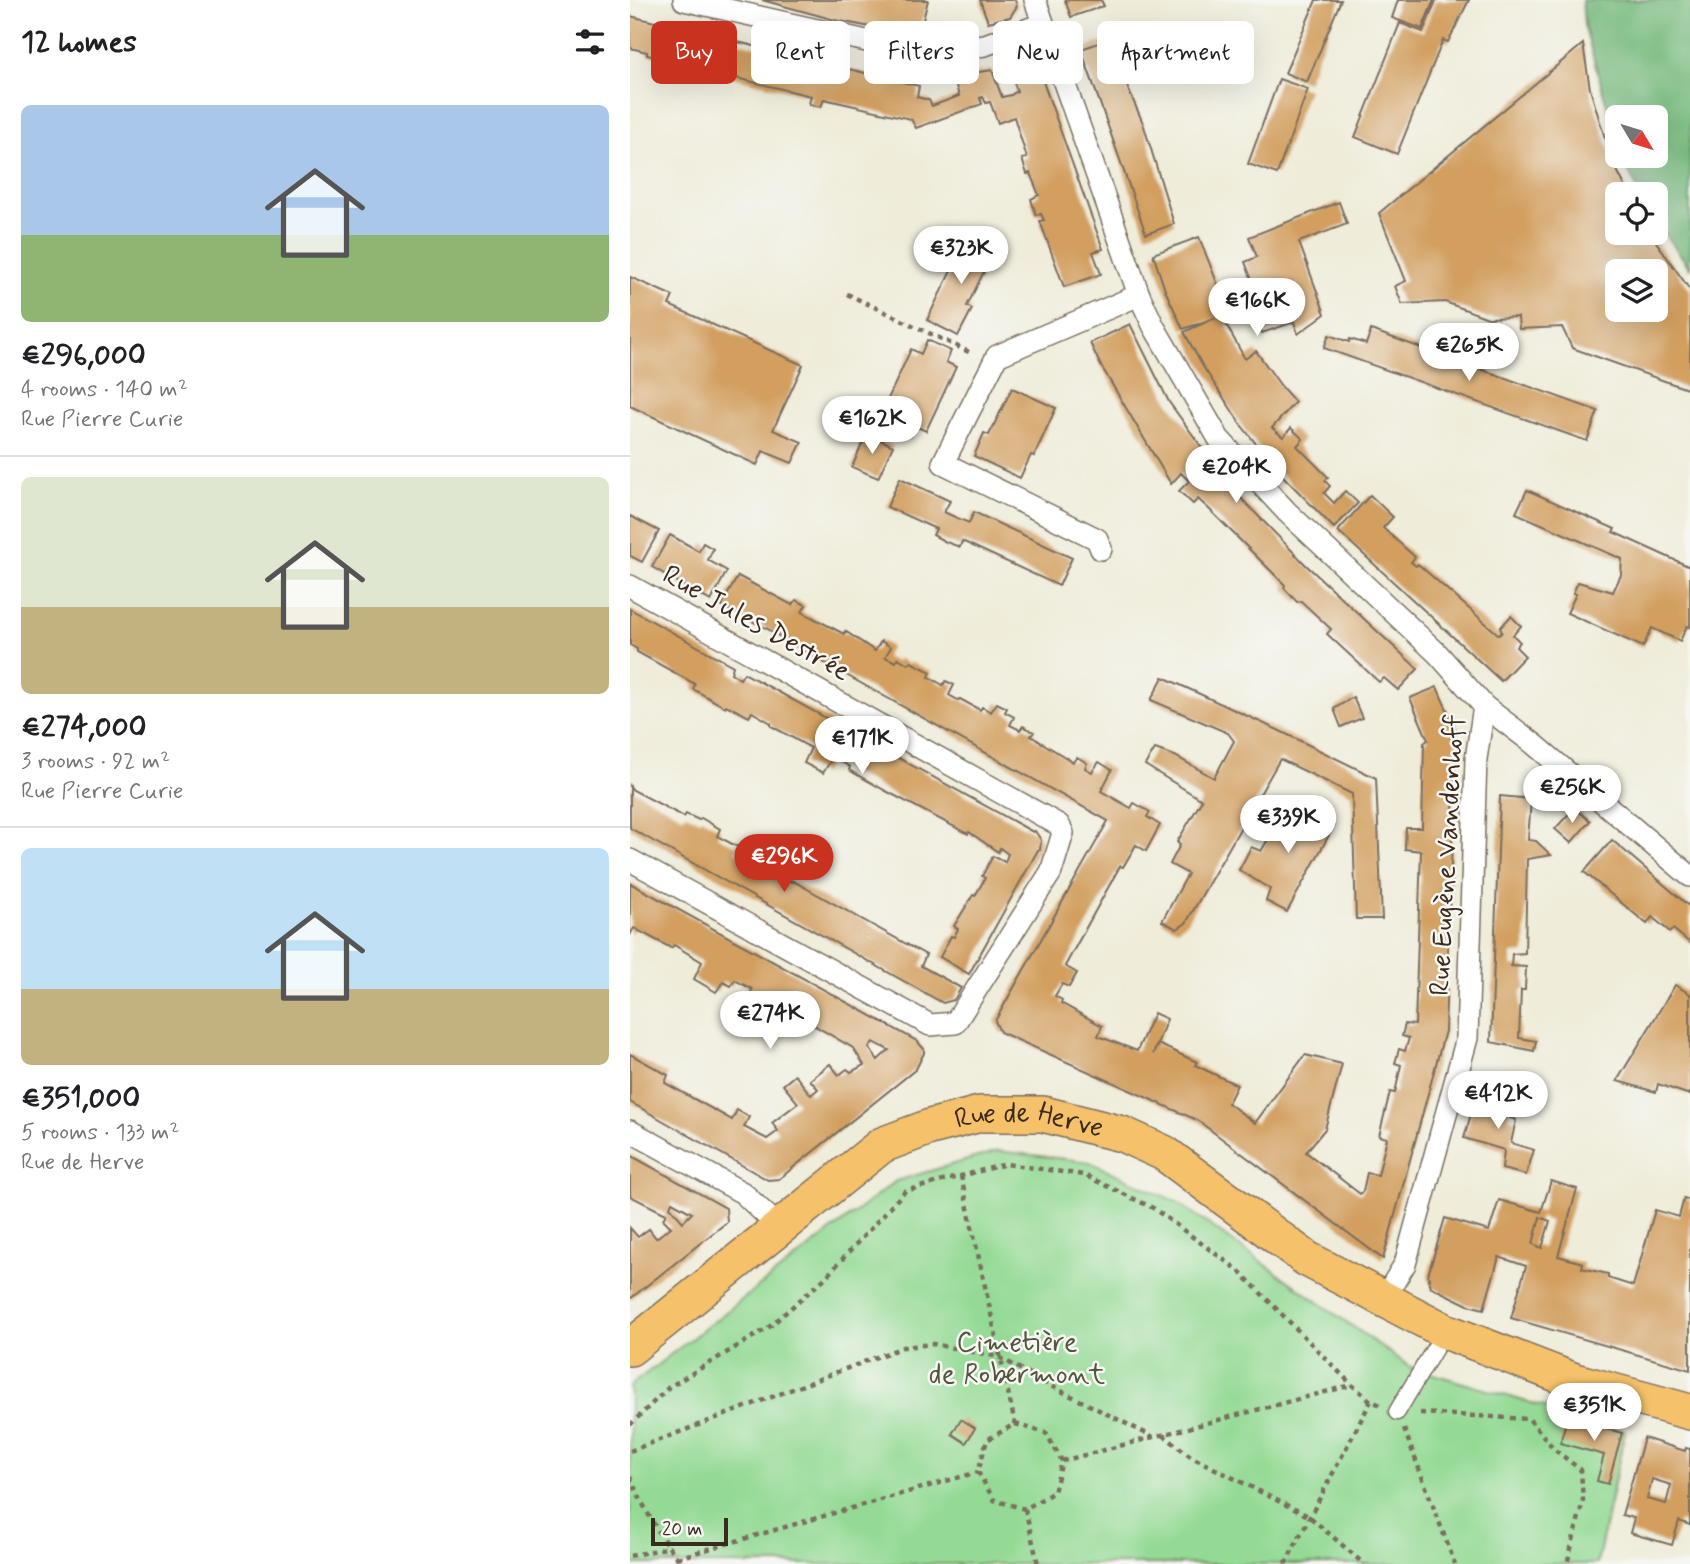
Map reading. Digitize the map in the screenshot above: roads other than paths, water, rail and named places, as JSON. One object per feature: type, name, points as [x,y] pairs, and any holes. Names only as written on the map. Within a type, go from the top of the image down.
[{"type":"main road","name":"Rue de Herve","points":[[630,1348],[882,1145],[930,1127],[980,1114],[1043,1114],[1122,1134],[1164,1153],[1307,1259],[1445,1331],[1575,1381],[1690,1412]]},
{"type":"street","points":[[684,0],[920,53],[993,42]]},
{"type":"street","name":"Rue Eugène Vandenhoff","points":[[1035,0],[1041,21]]},
{"type":"street","name":"Rue Eugène Vandenhoff","points":[[1063,84],[1139,295],[1154,327],[1219,439],[1287,512],[1438,654],[1484,706],[1476,759],[1467,1038],[1405,1264],[1383,1300]]},
{"type":"street","points":[[1101,549],[1097,539],[943,463],[996,356],[1139,295]]},
{"type":"street","name":"Rue Jules Destrée","points":[[630,586],[1059,825],[1063,833],[1051,872],[955,1023],[930,1025],[630,860]]},
{"type":"street","points":[[1484,706],[1534,744],[1690,876]]},
{"type":"street","points":[[630,1131],[743,1193],[779,1227]]},
{"type":"street","points":[[1397,1412],[1445,1331]]},
{"type":"park label","name":"Cimetière de Robermont","points":[[1017,1359]]}]
